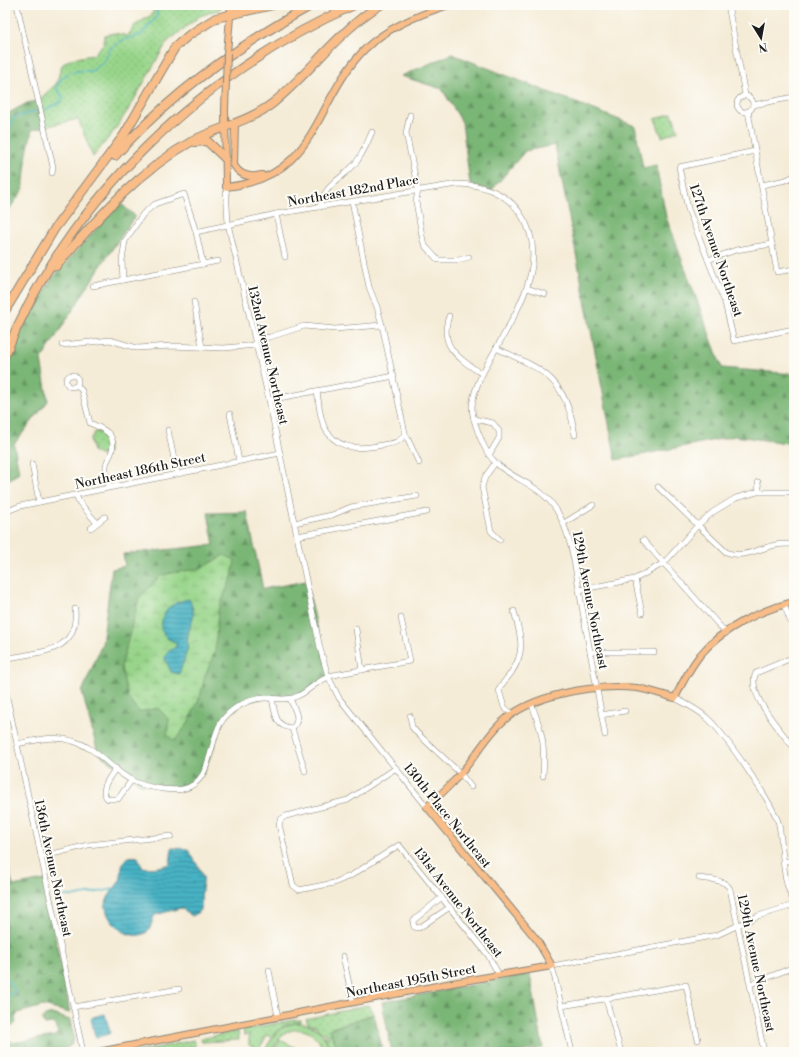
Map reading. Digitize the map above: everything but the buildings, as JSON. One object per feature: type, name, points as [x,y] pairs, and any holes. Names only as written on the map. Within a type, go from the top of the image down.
[{"type":"highway","points":[[5,311],[55,228],[85,190],[124,135],[175,47],[189,35],[210,21],[273,5]]},
{"type":"highway","points":[[85,190],[136,132],[173,99],[228,56],[312,5]]},
{"type":"highway","points":[[5,355],[39,284],[64,244],[104,194],[147,147],[182,113],[214,87],[266,51],[303,29],[354,5]]},
{"type":"highway","points":[[39,284],[113,201],[143,175],[187,145],[225,126],[260,112],[273,102],[351,26],[380,5]]},
{"type":"highway","points":[[187,145],[202,140],[207,141],[225,158]]},
{"type":"main road","points":[[230,15],[231,5]]},
{"type":"main road","points":[[230,15],[238,5]]},
{"type":"main road","points":[[226,187],[250,182],[274,172],[288,162],[303,148],[350,68],[367,48],[388,32],[412,18],[449,5]]},
{"type":"main road","name":"132nd Avenue Northeast","points":[[226,187],[225,110],[227,33],[230,15]]},
{"type":"main road","points":[[235,123],[234,164],[237,170],[249,177],[274,172]]},
{"type":"main road","points":[[427,807],[460,774],[498,727],[512,714],[550,697],[570,691],[597,688],[637,688],[675,698],[701,654],[726,633],[760,613],[794,602]]},
{"type":"main road","name":"130th Place Northeast","points":[[427,807],[537,940],[552,966]]},
{"type":"main road","name":"Northeast 195th Street","points":[[98,1052],[499,974],[552,966]]},
{"type":"street","points":[[17,5],[53,167],[52,173]]},
{"type":"street","points":[[728,5],[745,95]]},
{"type":"street","points":[[745,95],[752,98],[754,105]]},
{"type":"street","points":[[745,95],[738,99],[737,106],[742,111],[748,111],[754,105],[794,97]]},
{"type":"street","points":[[748,111],[777,272],[794,269]]},
{"type":"street","points":[[410,115],[406,133],[418,190],[416,202],[426,247],[438,260],[459,260],[469,257]]},
{"type":"street","points":[[320,207],[322,196],[355,164],[363,153],[372,132]]},
{"type":"street","name":"127th Avenue Northeast","points":[[755,151],[678,166],[688,209],[725,303],[734,341],[794,329]]},
{"type":"street","points":[[762,185],[786,180],[794,176]]},
{"type":"street","name":"Northeast 182nd Place","points":[[196,232],[276,214],[418,190],[457,184],[470,184],[482,187]]},
{"type":"street","name":"132nd Avenue Northeast","points":[[226,187],[228,224],[269,400],[320,648],[328,676]]},
{"type":"street","name":"129th Avenue Northeast","points":[[482,187],[503,196],[518,210],[531,235],[533,251],[532,268],[527,288],[482,374],[472,408],[474,418],[482,443],[495,463],[533,486],[547,498],[564,523],[579,590],[605,735]]},
{"type":"street","points":[[123,280],[122,261],[125,241],[143,214],[155,204],[184,194],[196,232],[203,264]]},
{"type":"street","points":[[352,201],[369,287],[382,325],[405,433],[419,463]]},
{"type":"street","points":[[276,214],[285,257]]},
{"type":"street","points":[[708,260],[736,250],[772,244]]},
{"type":"street","points":[[93,286],[218,261]]},
{"type":"street","points":[[527,288],[545,294]]},
{"type":"street","points":[[194,302],[202,347]]},
{"type":"street","points":[[449,316],[445,327],[450,349],[459,358],[482,374]]},
{"type":"street","points":[[255,339],[270,337],[304,326],[341,329],[382,325]]},
{"type":"street","points":[[62,345],[110,340],[137,348],[224,348],[256,345]]},
{"type":"street","points":[[496,348],[534,365],[547,374],[556,383],[573,420],[575,435]]},
{"type":"street","points":[[269,400],[394,376]]},
{"type":"street","points":[[77,385],[82,391],[90,423],[104,428],[112,439],[112,452],[106,465],[109,487]]},
{"type":"street","points":[[317,391],[326,431],[333,440],[351,448],[366,448],[397,442],[403,439],[405,433]]},
{"type":"street","points":[[230,414],[239,461]]},
{"type":"street","points":[[474,418],[493,423],[499,431],[499,438],[489,455]]},
{"type":"street","points":[[168,430],[177,473]]},
{"type":"street","name":"Northeast 186th Street","points":[[5,512],[20,506],[280,453]]},
{"type":"street","points":[[495,463],[485,478],[482,487],[491,531],[500,540]]},
{"type":"street","points":[[32,464],[39,502]]},
{"type":"street","points":[[758,482],[759,492]]},
{"type":"street","points":[[658,487],[726,552],[735,556],[776,545],[794,544]]},
{"type":"street","points":[[579,590],[635,579],[664,564],[698,525],[713,512],[736,498],[759,492],[794,492]]},
{"type":"street","points":[[76,495],[79,502],[97,523]]},
{"type":"street","points":[[294,523],[332,515],[351,507],[417,496]]},
{"type":"street","points":[[564,523],[593,505]]},
{"type":"street","points":[[297,536],[427,512]]},
{"type":"street","points":[[91,528],[104,517]]},
{"type":"street","points":[[643,540],[726,633]]},
{"type":"street","points":[[635,579],[642,613]]},
{"type":"street","points":[[784,605],[794,630]]},
{"type":"street","points":[[5,659],[51,649],[64,643],[73,632],[75,625],[75,609]]},
{"type":"street","points":[[512,714],[504,707],[499,690],[512,672],[521,654],[520,638],[514,611]]},
{"type":"street","points":[[17,744],[51,738],[74,741],[98,753],[131,780],[150,787],[173,790],[189,787],[203,775],[212,742],[217,729],[224,718],[246,702],[258,698],[290,699],[305,692],[328,676],[410,661],[402,618]]},
{"type":"street","points":[[356,629],[362,670]]},
{"type":"street","points":[[590,652],[654,652]]},
{"type":"street","points":[[794,656],[756,673],[753,686],[756,694],[794,748]]},
{"type":"street","name":"130th Place Northeast","points":[[328,676],[344,705],[427,807]]},
{"type":"street","name":"136th Avenue Northeast","points":[[5,688],[83,1052]]},
{"type":"street","points":[[272,698],[278,722],[282,726],[292,728]]},
{"type":"street","points":[[675,698],[694,708],[715,725],[772,807],[779,826],[787,885],[794,904]]},
{"type":"street","points":[[290,699],[298,718],[295,726],[292,728]]},
{"type":"street","points":[[532,705],[541,728],[545,749],[543,776]]},
{"type":"street","points":[[602,715],[625,711]]},
{"type":"street","points":[[410,716],[412,727],[417,733],[460,774],[470,787]]},
{"type":"street","points":[[292,728],[305,771]]},
{"type":"street","points":[[116,768],[104,790],[104,795],[108,800],[118,799],[131,780]]},
{"type":"street","name":"131st Avenue Northeast","points":[[396,768],[348,800],[286,816],[281,819],[279,824],[292,885],[299,890],[334,883],[352,875],[399,845],[450,907],[494,964],[499,974]]},
{"type":"street","points":[[41,857],[88,845],[170,836]]},
{"type":"street","points":[[784,861],[794,861]]},
{"type":"street","name":"129th Avenue Northeast","points":[[699,878],[721,881],[728,884],[739,924],[764,1052]]},
{"type":"street","points":[[442,897],[414,920],[414,927],[416,928],[422,926],[450,907]]},
{"type":"street","name":"Northeast 195th Street","points":[[552,966],[641,948],[717,935],[739,924],[794,904]]},
{"type":"street","points":[[343,956],[353,1002]]},
{"type":"street","points":[[552,966],[572,1052]]},
{"type":"street","points":[[751,984],[794,967]]},
{"type":"street","points":[[269,970],[278,1017]]},
{"type":"street","points":[[562,1006],[686,985],[698,1040]]},
{"type":"street","points":[[73,1007],[179,988]]},
{"type":"street","points":[[606,999],[617,1044],[621,1052]]},
{"type":"green space","points":[[154,5],[221,5],[220,9],[200,16],[167,42],[128,110],[114,131],[93,157],[78,119],[44,127],[38,101],[56,84],[62,65],[70,59],[93,55],[104,43],[104,35],[114,33],[128,36],[134,26],[153,14]]},
{"type":"green space","points":[[452,54],[635,126],[643,168],[656,165],[666,217],[722,368],[794,374],[794,444],[735,436],[616,460],[555,145],[525,151],[491,191],[470,184],[462,122],[442,89],[401,76]]},
{"type":"green space","points":[[38,101],[44,127],[32,130],[27,153],[23,190],[5,215],[5,115],[27,103]]},
{"type":"green space","points":[[672,113],[678,131],[662,137],[655,119]]},
{"type":"green space","points":[[120,203],[135,216],[102,264],[41,360],[48,401],[14,444],[19,473],[5,482],[5,374],[20,332],[52,278]]},
{"type":"green space","points":[[96,431],[102,433],[108,445],[108,452],[102,456],[93,452],[90,439]]},
{"type":"green space","points":[[247,512],[263,589],[306,581],[329,677],[298,697],[265,698],[246,702],[225,718],[203,775],[183,789],[140,784],[98,753],[82,692],[102,644],[112,569],[125,566],[123,554],[214,545],[208,513]]},
{"type":"green space","points":[[224,555],[235,560],[232,577],[218,610],[215,651],[205,676],[200,697],[188,723],[175,741],[167,735],[169,720],[158,708],[139,712],[128,698],[121,667],[139,598],[161,575],[202,568]]},
{"type":"green space","points":[[5,853],[13,886],[44,880],[70,1013],[43,1006],[18,1013],[15,1018],[16,1023],[13,1026],[10,1025],[11,1018],[5,1017]]},
{"type":"green space","points":[[530,974],[543,1048],[521,1052],[392,1052],[382,1002]]},
{"type":"green space","points":[[368,1005],[374,1014],[330,1029],[337,1046],[336,1052],[331,1052],[324,1035],[328,1038],[329,1037],[327,1034],[316,1028],[317,1026],[308,1024],[306,1019]]},
{"type":"green space","points":[[52,1014],[70,1020],[73,1042],[69,1046],[53,1051],[31,1053],[5,1052],[5,1032],[12,1043],[55,1036],[58,1033],[56,1026],[52,1023],[45,1024],[42,1020],[45,1016]]},
{"type":"green space","points":[[374,1014],[383,1052],[336,1052],[337,1046],[329,1029]]},
{"type":"green space","points":[[301,1020],[301,1022],[285,1025],[271,1037],[267,1035],[259,1049],[249,1045],[249,1035],[244,1035],[243,1030]]},
{"type":"green space","points":[[296,1023],[314,1027],[319,1031],[326,1040],[330,1052],[323,1052],[314,1035],[303,1030],[296,1030],[284,1034],[277,1042],[272,1052],[264,1052],[276,1033],[290,1024]]},
{"type":"green space","points":[[238,1031],[239,1040],[202,1042],[201,1039]]},
{"type":"green space","points":[[194,1040],[196,1052],[193,1052],[191,1046],[168,1052],[136,1052]]},
{"type":"green space","points":[[280,1040],[305,1052],[273,1052]]},
{"type":"water","points":[[189,599],[193,609],[193,617],[188,635],[187,650],[179,674],[171,672],[165,658],[167,652],[176,647],[176,642],[168,639],[161,630],[163,617],[168,608]]},
{"type":"water","points":[[172,848],[188,849],[203,877],[201,905],[199,911],[192,916],[181,908],[155,915],[147,932],[140,935],[126,933],[119,929],[109,917],[106,911],[106,904],[109,895],[120,880],[122,866],[125,859],[128,857],[138,857],[142,867],[146,868],[163,866],[170,864]]},
{"type":"water","points":[[105,1014],[110,1032],[109,1034],[97,1037],[95,1036],[91,1019],[93,1017]]},
{"type":"waterway","points":[[46,109],[61,102],[63,97],[56,88],[63,78],[71,72],[81,70],[92,71],[104,62],[110,49],[120,41],[141,35],[156,18],[158,8],[165,5]]},
{"type":"waterway","points":[[5,141],[13,118],[36,111]]},
{"type":"waterway","points":[[63,896],[77,896],[114,889]]},
{"type":"waterway","points":[[5,978],[14,988],[14,993],[5,996]]}]
